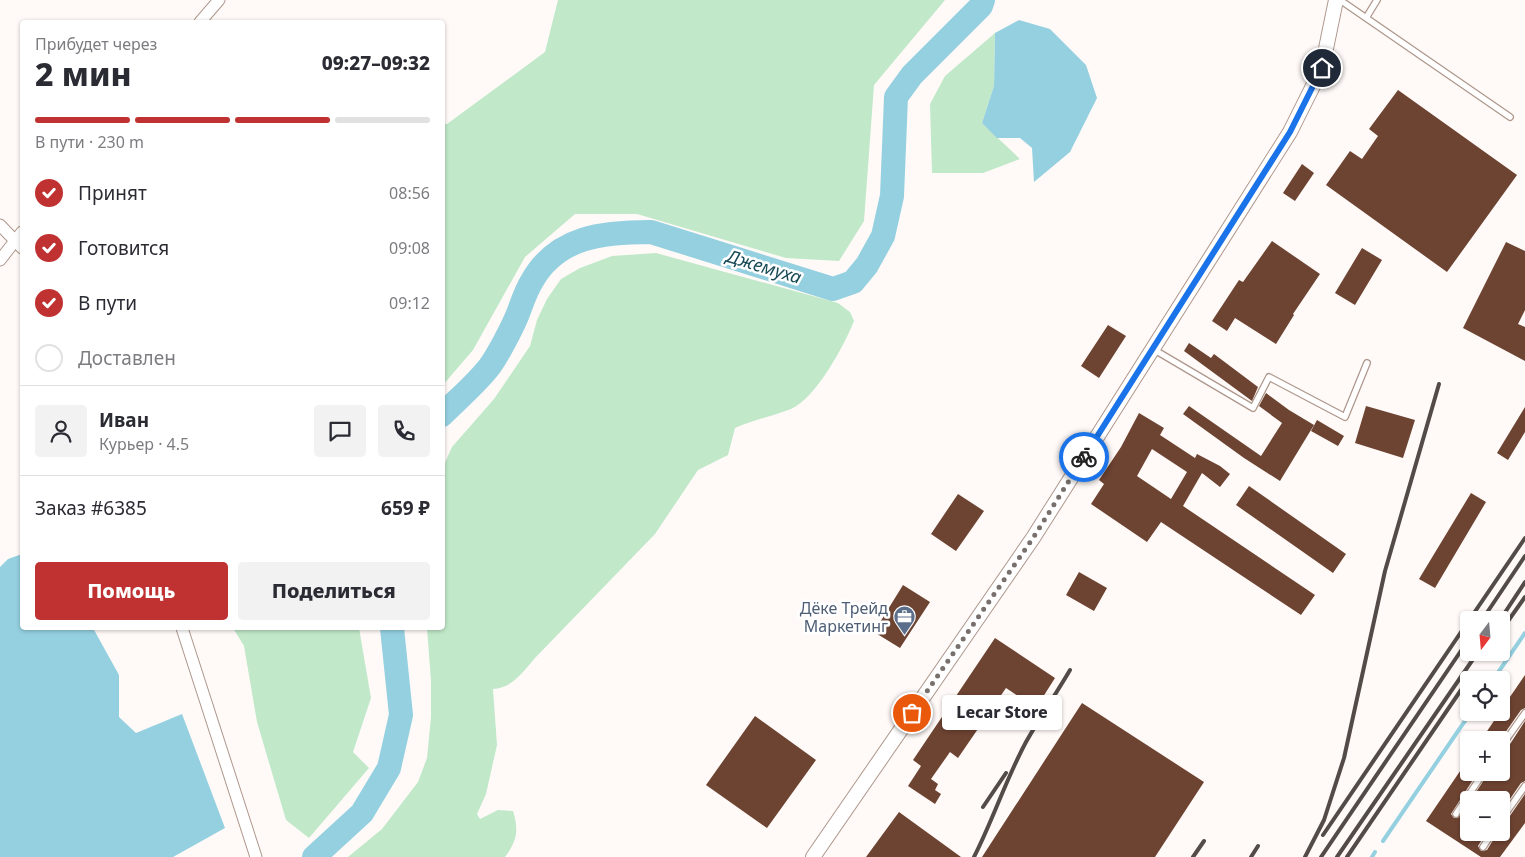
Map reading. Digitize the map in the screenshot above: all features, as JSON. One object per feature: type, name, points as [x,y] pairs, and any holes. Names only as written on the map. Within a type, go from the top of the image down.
[{"type":"street","points":[[202,20],[220,0]]},
{"type":"street","points":[[813,857],[1033,538],[1290,132],[1322,68],[1338,0]]},
{"type":"street","points":[[0,224],[20,240],[0,260]]},
{"type":"street","points":[[183,630],[256,857]]},
{"type":"lane","points":[[1338,0],[1510,117]]},
{"type":"lane","points":[[1366,18],[1377,0]]},
{"type":"lane","points":[[1153,349],[1253,408],[1269,377],[1345,417],[1367,363]]},
{"type":"lane","points":[[1510,734],[1525,712]]},
{"type":"lane","points":[[1456,814],[1478,781]]},
{"type":"lane","points":[[1510,807],[1525,786]]},
{"type":"lane","points":[[1483,847],[1487,841]]},
{"type":"green space","points":[[558,0],[945,0],[874,85],[864,221],[839,261],[786,258],[637,214],[575,214],[525,257],[473,350],[445,383],[445,124],[545,52]]},
{"type":"green space","points":[[995,33],[994,86],[982,123],[1020,159],[983,173],[932,173],[930,104],[945,76]]},
{"type":"green space","points":[[656,253],[838,303],[850,312],[854,321],[836,357],[810,394],[791,409],[735,428],[728,455],[698,470],[655,534],[517,678],[506,686],[493,689],[497,745],[486,794],[477,814],[480,819],[498,810],[513,811],[516,835],[505,857],[348,857],[382,829],[418,782],[427,758],[431,717],[431,681],[427,630],[445,630],[445,463],[452,447],[494,399],[530,346],[537,320],[547,299],[561,279],[580,268],[612,256]]},
{"type":"green space","points":[[234,630],[359,630],[371,698],[353,752],[369,768],[309,838],[286,820],[257,722],[244,646]]},
{"type":"water","points":[[1019,20],[1050,29],[1086,65],[1097,98],[1070,152],[1034,182],[1032,148],[1020,138],[997,138],[982,123],[994,86],[995,33]]},
{"type":"water","points":[[20,555],[20,630],[94,630],[119,675],[119,717],[136,733],[182,714],[225,828],[173,857],[0,857],[0,567],[8,559]]},
{"type":"building","points":[[1398,90],[1517,175],[1447,272],[1326,185],[1350,151],[1362,159],[1378,136],[1369,129]]},
{"type":"building","points":[[1302,164],[1314,173],[1295,201],[1283,193]]},
{"type":"building","points":[[1272,241],[1320,274],[1293,314],[1276,344],[1235,318],[1227,331],[1212,321],[1239,280],[1243,282]]},
{"type":"building","points":[[1506,242],[1525,251],[1525,310],[1518,324],[1525,327],[1525,361],[1463,328]]},
{"type":"building","points":[[1362,248],[1382,260],[1355,305],[1335,293]]},
{"type":"building","points":[[1108,325],[1126,336],[1099,378],[1081,366]]},
{"type":"building","points":[[1189,343],[1211,358],[1214,354],[1258,387],[1252,401],[1184,351]]},
{"type":"building","points":[[1266,393],[1314,425],[1280,481],[1244,458],[1183,414],[1189,406],[1261,456],[1282,423],[1259,406]]},
{"type":"building","points":[[1366,406],[1415,420],[1403,458],[1355,443]]},
{"type":"building","points":[[1525,407],[1525,432],[1508,460],[1497,453]]},
{"type":"building","points":[[1139,413],[1164,428],[1160,435],[1195,458],[1197,454],[1220,466],[1230,474],[1220,487],[1202,473],[1183,506],[1315,595],[1301,615],[1161,522],[1147,542],[1091,504],[1104,484],[1099,480],[1121,447]],"holes":[[[1152,449],[1187,472],[1171,499],[1137,476]]]},
{"type":"building","points":[[1317,420],[1344,436],[1338,446],[1311,431]]},
{"type":"building","points":[[1249,486],[1346,554],[1333,573],[1236,505]]},
{"type":"building","points":[[1471,493],[1486,502],[1435,588],[1419,579]]},
{"type":"building","points":[[958,494],[984,511],[956,551],[931,534]]},
{"type":"building","points":[[1079,572],[1107,588],[1094,611],[1066,595]]},
{"type":"building","points":[[903,585],[930,602],[900,648],[874,632]]},
{"type":"building","points":[[995,638],[1055,678],[1036,708],[1006,688],[958,758],[950,752],[931,779],[938,784],[935,790],[941,794],[935,804],[908,786],[921,766],[913,760]]},
{"type":"building","points":[[1525,675],[1525,708],[1521,710],[1506,731],[1487,731],[1494,721],[1510,721],[1510,697]]},
{"type":"building","points":[[1082,703],[1204,782],[1155,857],[982,857]]},
{"type":"building","points":[[755,716],[816,760],[767,828],[706,785]]},
{"type":"building","points":[[1525,721],[1525,781],[1521,783],[1510,799],[1510,791],[1477,791],[1483,781],[1510,781],[1510,744]]},
{"type":"building","points":[[1460,771],[1460,781],[1472,781],[1466,791],[1460,791],[1460,800],[1451,814],[1454,818],[1458,818],[1460,815],[1460,841],[1481,841],[1478,846],[1481,851],[1487,850],[1492,841],[1510,841],[1510,816],[1525,794],[1525,823],[1500,857],[1481,857],[1426,821]]},
{"type":"building","points":[[899,812],[961,857],[866,857]]},
{"type":"waterway","name":"Джемуха","points":[[445,412],[490,366],[512,328],[525,294],[542,266],[555,254],[583,240],[616,233],[651,232],[833,289],[853,282],[867,265],[883,236],[892,196],[896,97],[912,75],[981,6],[983,0]]},
{"type":"waterway","name":"Джемуха","points":[[314,857],[362,813],[389,768],[401,715],[392,630]]},
{"type":"waterway","points":[[1499,671],[1525,633]]},
{"type":"waterway","points":[[1383,841],[1465,721]]},
{"type":"waterway","points":[[1372,857],[1375,852]]},
{"type":"railway","points":[[1305,857],[1324,820],[1344,758],[1385,571],[1439,384]]},
{"type":"railway","points":[[1323,835],[1525,538]]},
{"type":"railway","points":[[1488,611],[1525,556]]},
{"type":"railway","points":[[1506,611],[1525,582]]},
{"type":"railway","points":[[1510,618],[1525,597]]},
{"type":"railway","points":[[1321,857],[1460,652]]},
{"type":"railway","points":[[1337,857],[1472,661]]},
{"type":"railway","points":[[974,857],[1026,742],[1070,670]]},
{"type":"railway","points":[[1347,857],[1460,691]]},
{"type":"railway","points":[[983,807],[1006,773]]},
{"type":"railway","points":[[1193,857],[1204,841]]},
{"type":"railway","points":[[1251,857],[1258,846]]},
{"type":"way so far","points":[[912,713],[1033,538],[1084,457]]},
{"type":"place","name":"Дёке Трейд Маркетинг","points":[[904,636]]},
{"type":"place","name":"Lecar Store","points":[[912,713]]},
{"type":"route","points":[[1084,457],[1290,132],[1322,68]]}]
